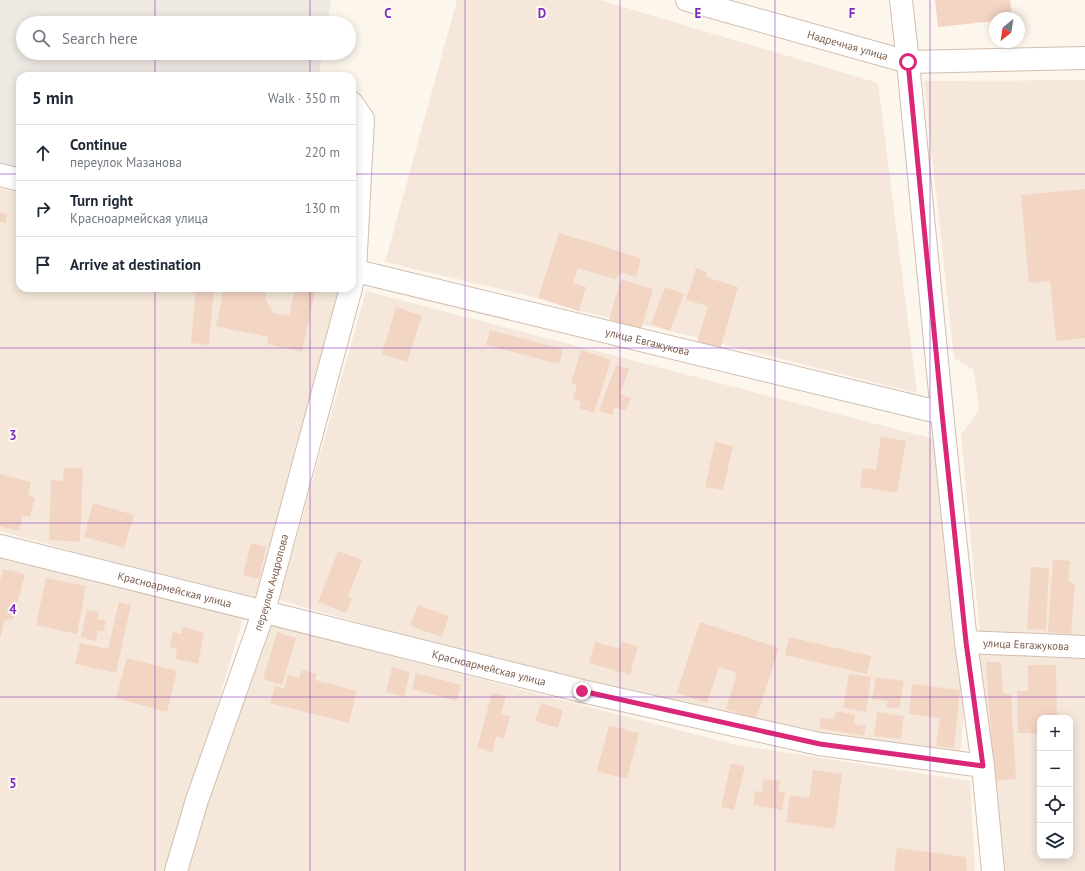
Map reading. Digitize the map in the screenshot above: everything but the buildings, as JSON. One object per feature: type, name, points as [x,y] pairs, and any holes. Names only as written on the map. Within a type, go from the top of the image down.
[{"type":"street","name":"Надречная улица","points":[[687,0],[908,62],[1085,58]]},
{"type":"street","points":[[901,0],[942,413],[966,642],[983,766],[992,871]]},
{"type":"street","name":"переулок Андропова","points":[[356,109],[363,119],[356,230]]},
{"type":"street","points":[[0,175],[16,179]]},
{"type":"street","name":"улица Евгажукова","points":[[356,279],[942,413]]},
{"type":"street","name":"переулок Андропова","points":[[176,871],[197,800],[264,612],[349,292]]},
{"type":"street","name":"Красноармейская улица","points":[[0,546],[582,691],[820,744],[983,766]]},
{"type":"street","name":"улица Евгажукова","points":[[966,642],[1085,647]]},
{"type":"shaded area","points":[[0,0],[331,0],[328,16],[16,16],[16,60],[321,60],[320,72],[16,72],[16,170],[0,165]]},
{"type":"shaded area","points":[[457,0],[600,0],[878,83],[917,393],[670,331],[579,311],[538,298],[385,262]]},
{"type":"shaded area","points":[[1085,80],[1085,642],[980,635],[961,435],[979,409],[974,370],[954,358],[924,81]]},
{"type":"shaded area","points":[[0,188],[16,193],[16,292],[344,292],[257,602],[0,531]]},
{"type":"shaded area","points":[[366,291],[934,439],[967,683],[960,755],[758,724],[519,668],[279,600]]},
{"type":"shaded area","points":[[0,557],[243,618],[168,871],[0,871]]},
{"type":"shaded area","points":[[265,624],[737,745],[970,781],[975,871],[187,871]]},
{"type":"shaded area","points":[[976,647],[1085,654],[1085,871],[1001,871]]},
{"type":"route","points":[[582,691],[820,744],[983,766],[966,642],[908,62]]}]
